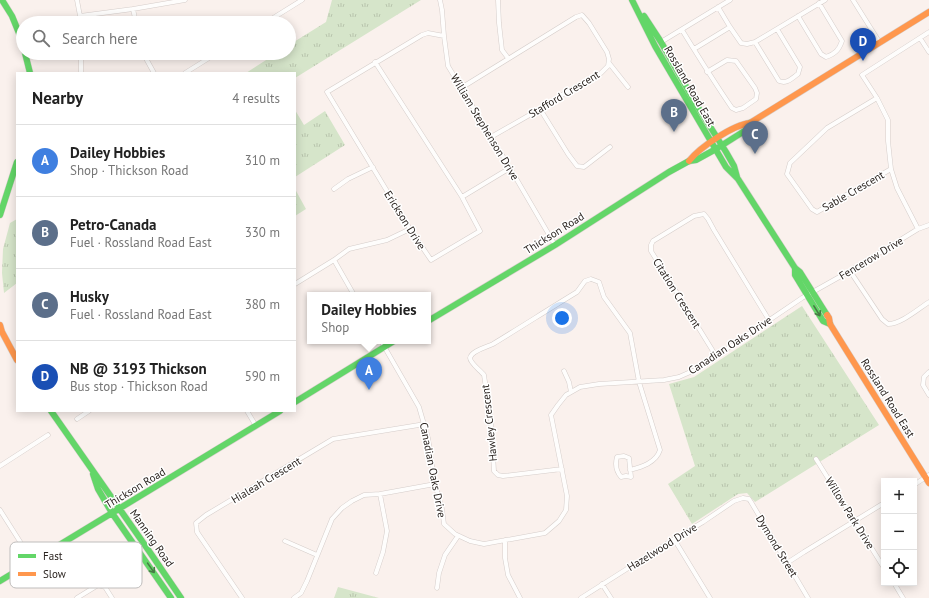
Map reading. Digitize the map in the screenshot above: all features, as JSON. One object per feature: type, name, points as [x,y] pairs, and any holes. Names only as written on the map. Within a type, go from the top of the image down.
[{"type":"main road","points":[[2,0],[16,26]]},
{"type":"main road","name":"Rossland Road East","points":[[632,0],[661,42],[696,104],[715,140],[716,149],[726,167],[738,179],[795,268],[800,272],[810,294],[830,318],[830,324],[928,479]]},
{"type":"main road","name":"Rossland Road East","points":[[632,0],[655,46],[715,140],[722,145],[734,166],[738,179]]},
{"type":"main road","name":"Thickson Road","points":[[689,161],[693,154],[715,140],[743,124],[750,123],[929,12]]},
{"type":"main road","points":[[27,60],[30,72]]},
{"type":"main road","name":"Thickson Road","points":[[431,319],[555,245],[669,172],[716,149],[746,130],[750,123]]},
{"type":"main road","points":[[0,214],[16,165]]},
{"type":"main road","points":[[0,325],[2,332],[16,358]]},
{"type":"main road","points":[[296,401],[383,344]]},
{"type":"main road","name":"Manning Road","points":[[52,412],[155,557],[181,598]]},
{"type":"main road","name":"Thickson Road","points":[[65,542],[278,412]]},
{"type":"main road","name":"Manning Road","points":[[92,470],[98,489],[112,513],[132,542]]},
{"type":"main road","name":"Manning Road","points":[[142,556],[171,598]]},
{"type":"main road","name":"Thickson Road","points":[[0,581],[10,575]]},
{"type":"street","points":[[77,0],[80,16],[186,0]]},
{"type":"street","points":[[276,16],[302,0]]},
{"type":"street","name":"William Stephenson Drive","points":[[440,0],[448,66],[555,245]]},
{"type":"street","points":[[498,0],[502,50],[508,58]]},
{"type":"street","points":[[661,42],[730,0]]},
{"type":"street","points":[[718,7],[741,43],[747,44],[755,42],[825,0]]},
{"type":"street","points":[[853,0],[880,43]]},
{"type":"street","points":[[798,16],[821,54],[826,57],[830,56],[840,49],[842,41],[819,3]]},
{"type":"street","points":[[133,9],[134,16]]},
{"type":"street","name":"Stafford Crescent","points":[[461,88],[508,58],[576,17],[582,15],[589,23],[607,52],[609,63],[601,73],[565,93],[540,110],[491,137]]},
{"type":"street","points":[[694,49],[730,27]]},
{"type":"street","points":[[755,42],[779,80],[783,83],[788,82],[798,74],[800,67],[777,29]]},
{"type":"street","points":[[682,30],[707,72],[732,108],[736,110],[743,108],[756,99],[757,94],[755,88],[736,61],[726,60],[707,72]]},
{"type":"street","points":[[918,229],[897,188],[891,169],[888,141],[888,120],[877,98],[862,74],[929,32]]},
{"type":"street","name":"Erickson Drive","points":[[375,62],[462,197],[480,231],[431,260],[410,229],[326,92],[375,62],[422,35],[428,33],[444,36]]},
{"type":"street","points":[[920,38],[929,52]]},
{"type":"street","points":[[81,60],[81,72]]},
{"type":"street","points":[[147,60],[153,72]]},
{"type":"street","points":[[187,72],[206,60]]},
{"type":"street","points":[[609,63],[628,87]]},
{"type":"street","name":"Sable Crescent","points":[[877,98],[827,128],[790,163],[787,174],[812,209],[817,212],[891,169]]},
{"type":"street","points":[[540,110],[577,166],[584,166],[610,147]]},
{"type":"street","points":[[334,189],[373,167]]},
{"type":"street","points":[[462,197],[510,168]]},
{"type":"street","name":"Citation Crescent","points":[[716,356],[651,251],[653,241],[694,216],[704,214],[769,320]]},
{"type":"street","name":"Fencerow Drive","points":[[810,294],[918,229],[929,224]]},
{"type":"street","points":[[296,283],[349,250],[387,240],[410,229]]},
{"type":"street","points":[[334,260],[352,292]]},
{"type":"street","points":[[850,271],[882,319],[888,324],[899,322],[929,302]]},
{"type":"street","name":"Hawley Crescent","points":[[562,469],[503,476],[498,475],[494,471],[491,424],[484,375],[471,362],[470,358],[472,354],[578,292],[585,281],[592,279],[599,282],[604,296],[630,333],[640,382]]},
{"type":"street","name":"Canadian Oaks Drive","points":[[383,344],[419,406],[428,438],[435,484],[442,509],[444,524],[455,534],[470,542],[484,544],[545,532],[559,521],[566,510],[567,496],[551,415],[566,395],[580,387],[599,384],[664,380],[697,369],[810,294]]},
{"type":"street","points":[[564,371],[569,382],[571,392]]},
{"type":"street","points":[[929,372],[924,377],[923,385],[929,394]]},
{"type":"street","points":[[630,470],[645,466],[658,455],[660,450],[640,382]]},
{"type":"street","points":[[76,419],[87,412]]},
{"type":"street","points":[[248,412],[256,426]]},
{"type":"street","name":"Hialeah Crescent","points":[[242,598],[197,532],[196,523],[206,515],[333,439],[425,424]]},
{"type":"street","points":[[0,466],[48,435]]},
{"type":"street","points":[[624,456],[629,458],[630,470],[631,477],[621,477],[617,472],[617,457],[624,456]]},
{"type":"street","name":"Willow Park Drive","points":[[816,459],[881,563]]},
{"type":"street","points":[[917,484],[928,479]]},
{"type":"street","points":[[294,598],[300,593],[332,519],[342,508],[364,495],[380,494],[435,484]]},
{"type":"street","points":[[376,573],[384,552],[387,531],[380,494]]},
{"type":"street","name":"Hazelwood Drive","points":[[581,598],[734,501],[743,498]]},
{"type":"street","name":"Dymond Street","points":[[743,498],[749,499],[751,502],[808,598]]},
{"type":"street","points":[[787,563],[881,505]]},
{"type":"street","points":[[0,510],[20,542]]},
{"type":"street","points":[[437,588],[439,573],[445,555],[458,536]]},
{"type":"street","points":[[674,539],[710,598]]},
{"type":"street","points":[[505,540],[505,558],[508,575],[520,598]]},
{"type":"street","points":[[285,541],[317,555]]},
{"type":"street","points":[[602,584],[611,598]]},
{"type":"street","points":[[896,586],[903,598]]},
{"type":"street","points":[[77,598],[93,588]]},
{"type":"street","points":[[106,588],[112,598]]},
{"type":"green space","points":[[332,0],[421,0],[296,77],[296,72],[248,72],[266,60],[296,60],[296,41],[326,22]]},
{"type":"green space","points":[[325,111],[345,145],[296,176],[296,112],[304,125]]},
{"type":"green space","points":[[296,191],[306,209],[296,215]]},
{"type":"green space","points":[[16,220],[16,284],[4,293],[2,273],[3,249],[10,223]]},
{"type":"green space","points":[[802,306],[879,425],[755,502],[747,493],[738,494],[692,524],[668,484],[695,466],[669,384],[694,377]]},
{"type":"green space","points":[[338,587],[379,598],[334,598]]},
{"type":"traffic: fast","points":[[2,0],[16,26]]},
{"type":"traffic: fast","points":[[632,0],[655,46],[726,167],[738,179],[827,315]]},
{"type":"traffic: fast","points":[[644,16],[726,152],[734,166],[737,177]]},
{"type":"traffic: fast","points":[[27,60],[30,72]]},
{"type":"traffic: fast","points":[[431,319],[555,245],[669,172],[716,149],[746,130],[750,123]]},
{"type":"traffic: fast","points":[[0,215],[16,165]]},
{"type":"traffic: fast","points":[[795,268],[795,275],[823,321],[830,324]]},
{"type":"traffic: fast","points":[[296,401],[389,344]]},
{"type":"traffic: fast","points":[[52,412],[181,598]]},
{"type":"traffic: fast","points":[[64,542],[278,412]]},
{"type":"traffic: fast","points":[[93,474],[98,489],[112,513],[132,542]]},
{"type":"traffic: fast","points":[[142,556],[171,598]]},
{"type":"traffic: fast","points":[[0,581],[10,575]]},
{"type":"traffic: slow","points":[[689,161],[701,149],[726,132],[750,123],[929,12]]},
{"type":"traffic: slow","points":[[827,315],[830,324],[929,483]]},
{"type":"traffic: slow","points":[[0,325],[2,332],[16,358]]},
{"type":"place","name":"NB @ 3193 Thickson","points":[[863,61]]},
{"type":"place","name":"Petro-Canada","points":[[674,132]]},
{"type":"place","name":"Husky","points":[[755,154]]},
{"type":"place","name":"Dailey Hobbies","points":[[369,390]]}]
